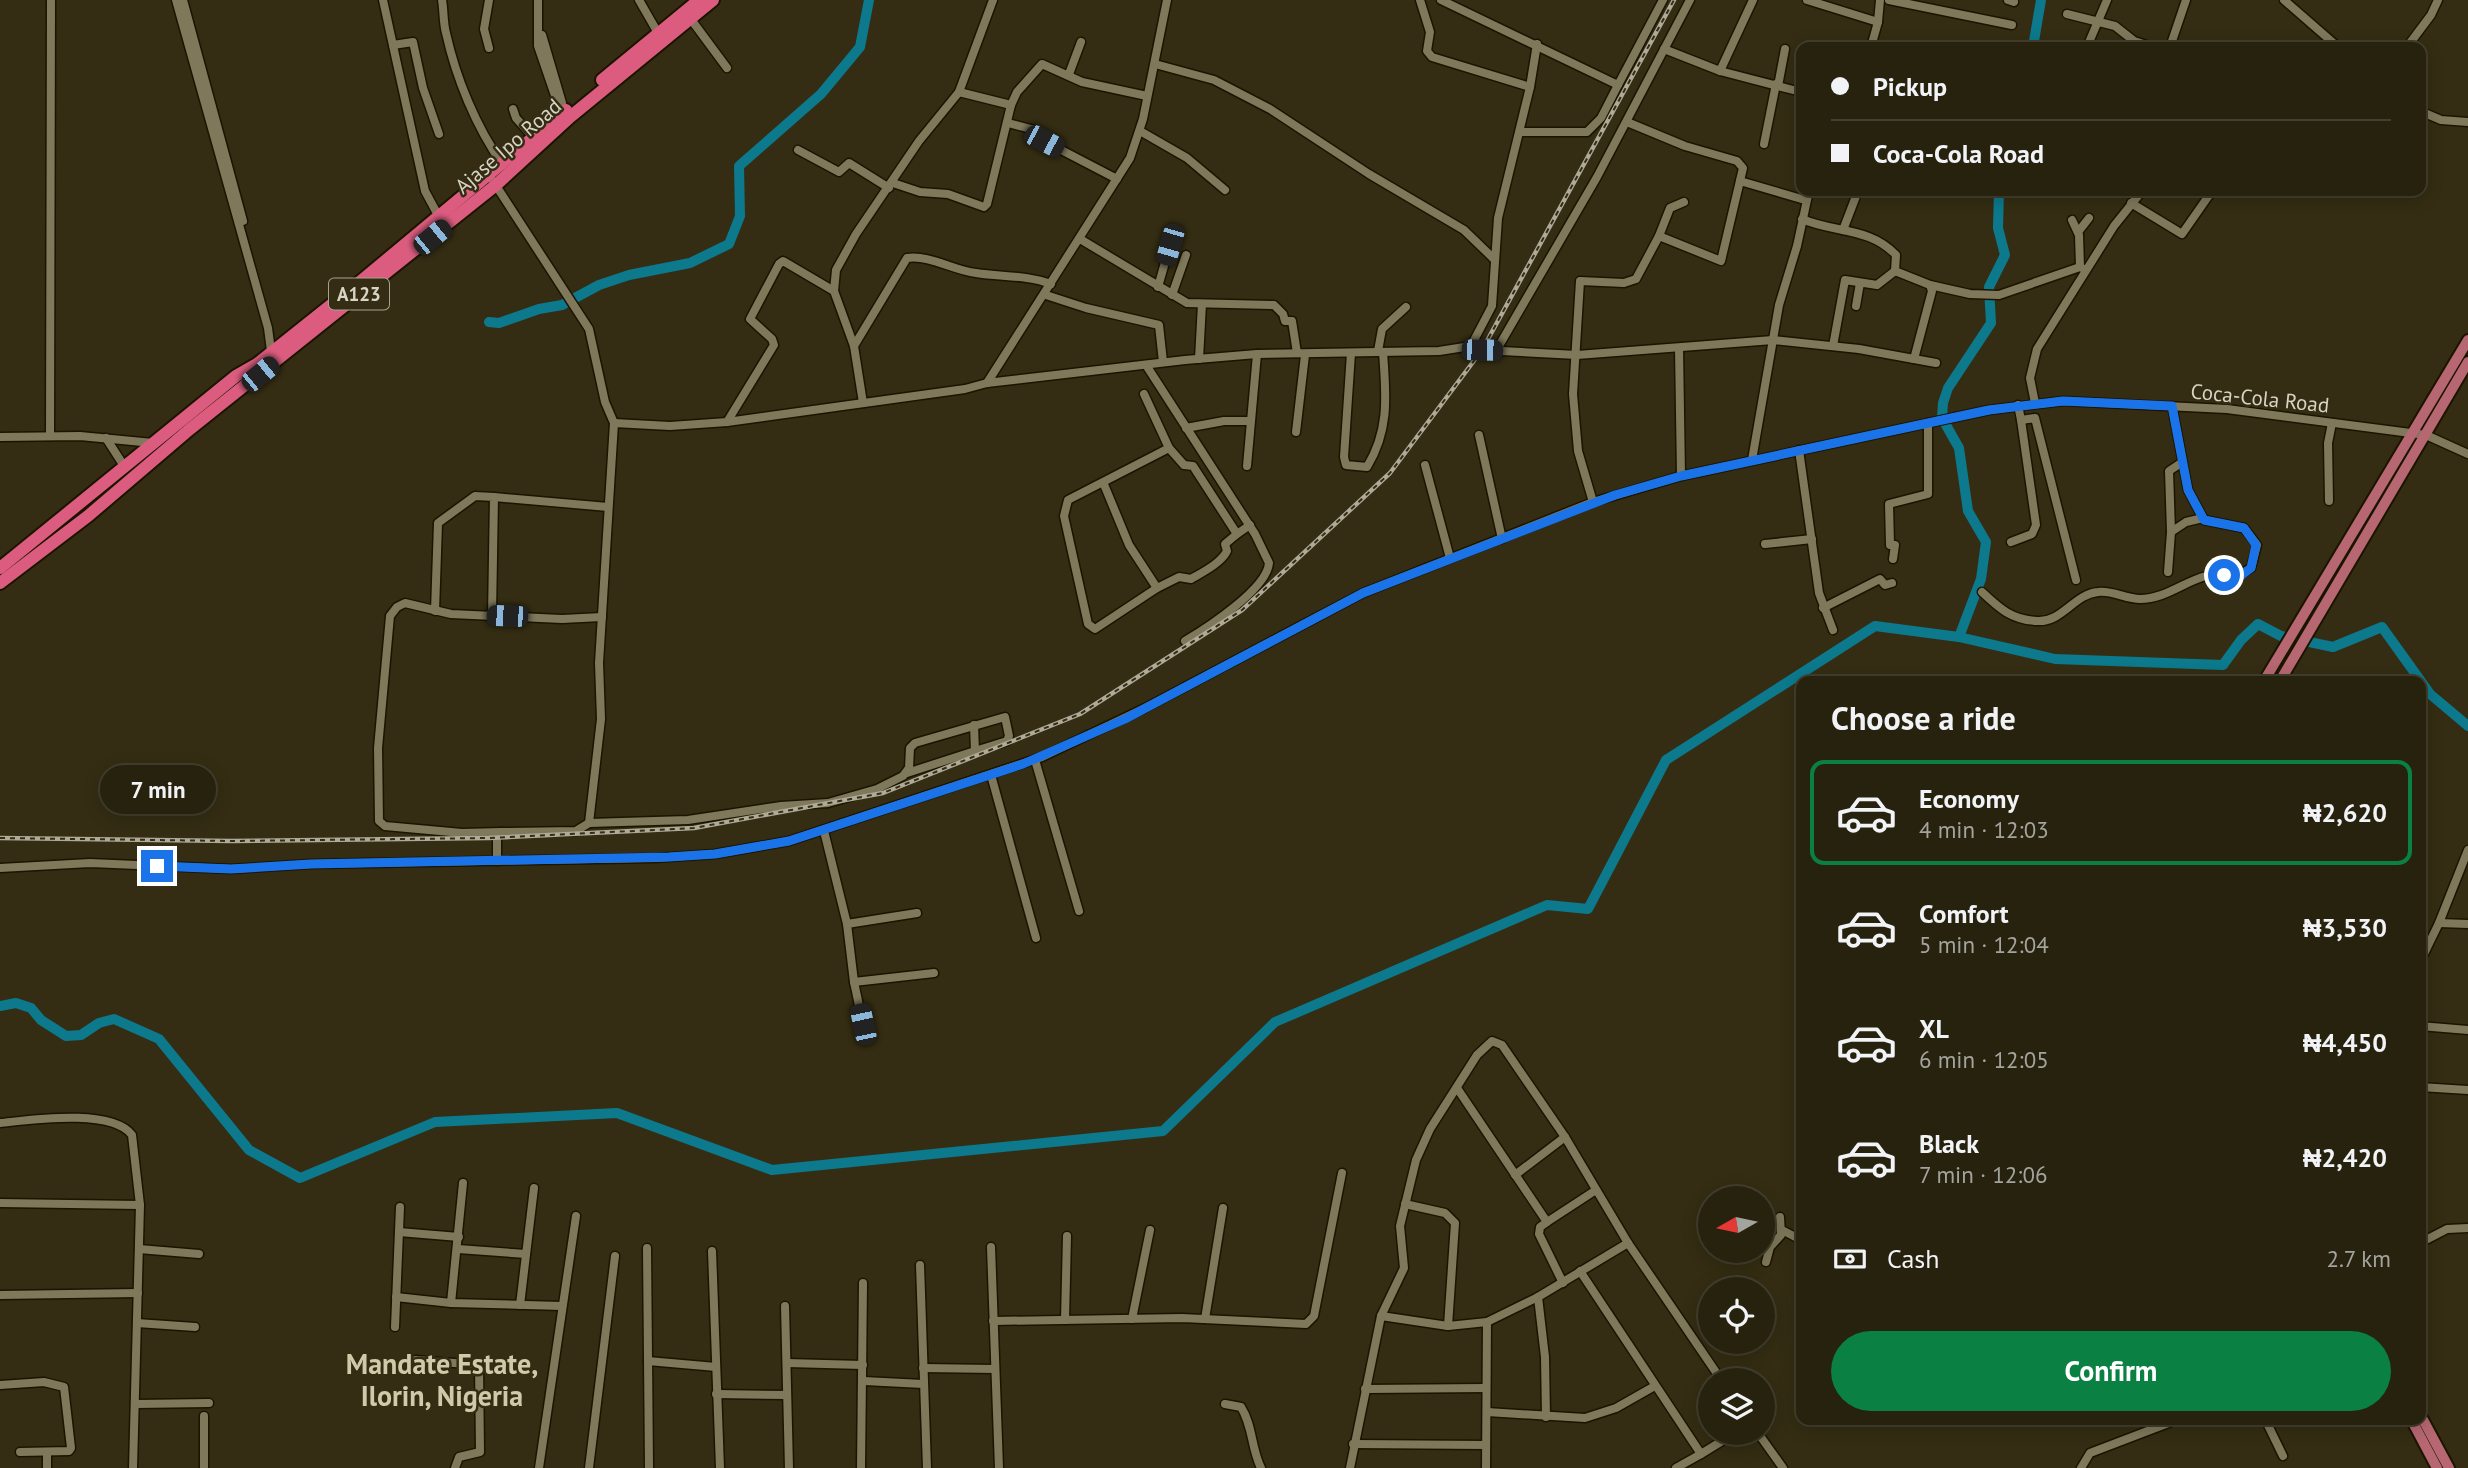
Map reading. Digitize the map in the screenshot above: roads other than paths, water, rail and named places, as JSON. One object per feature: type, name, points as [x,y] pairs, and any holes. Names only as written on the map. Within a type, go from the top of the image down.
[{"type":"highway","name":"Ajase Ipo Road","points":[[0,583],[88,516],[492,181],[699,0]]},
{"type":"highway","name":"Ajase Ipo Road","points":[[0,568],[124,466],[439,217],[492,181],[503,165],[534,138],[566,116],[713,0]]},
{"type":"main road","points":[[2283,676],[2413,433],[2468,340]]},
{"type":"main road","points":[[2267,676],[2426,435],[2468,362]]},
{"type":"main road","points":[[2414,1425],[2437,1468]]},
{"type":"main road","points":[[2426,1425],[2449,1468]]},
{"type":"street","points":[[50,436],[51,0]]},
{"type":"street","points":[[176,0],[269,331],[271,351]]},
{"type":"street","points":[[183,0],[270,323],[283,342]]},
{"type":"street","points":[[383,0],[425,191],[439,217]]},
{"type":"street","points":[[442,0],[447,36],[481,131],[503,165]]},
{"type":"street","points":[[489,0],[484,29],[489,48]]},
{"type":"street","points":[[639,0],[659,33]]},
{"type":"street","points":[[863,403],[855,346],[834,291],[836,270],[856,234],[919,141],[959,92],[993,0]]},
{"type":"street","points":[[987,383],[1118,179],[1140,131],[1167,0]]},
{"type":"street","points":[[1420,0],[1430,32],[1427,51],[1432,57],[1530,87]]},
{"type":"street","points":[[1441,0],[1618,85]]},
{"type":"street","points":[[1520,132],[1587,132],[1601,118],[1663,0]]},
{"type":"street","points":[[1496,351],[1627,122],[1690,0]]},
{"type":"street","points":[[1720,72],[1753,0]]},
{"type":"street","points":[[1807,0],[1878,22]]},
{"type":"street","points":[[1872,42],[1880,0]]},
{"type":"street","points":[[1889,0],[2012,25]]},
{"type":"street","points":[[2089,42],[2107,0]]},
{"type":"street","points":[[2172,42],[2186,0]]},
{"type":"street","points":[[2284,0],[2332,42]]},
{"type":"street","points":[[2411,42],[2431,15],[2438,0]]},
{"type":"street","points":[[537,2],[548,61],[566,116]]},
{"type":"street","points":[[2067,14],[2115,26],[2137,42]]},
{"type":"street","points":[[690,18],[727,68]]},
{"type":"street","points":[[393,45],[413,42],[426,100],[439,134]]},
{"type":"street","points":[[1069,74],[1081,42]]},
{"type":"street","points":[[1471,346],[1492,306],[1494,242],[1530,87],[1537,44]]},
{"type":"street","points":[[1664,49],[1720,72],[1796,91]]},
{"type":"street","points":[[1764,144],[1785,49]]},
{"type":"street","points":[[798,150],[839,172],[849,163],[891,186],[948,194],[984,206],[987,204],[1011,105],[1017,92],[1042,64],[1082,82],[1147,96]]},
{"type":"street","points":[[1155,64],[1214,80],[1251,99],[1464,230],[1494,259]]},
{"type":"street","points":[[959,92],[1011,105]]},
{"type":"street","points":[[513,109],[516,118],[534,138]]},
{"type":"street","points":[[2426,114],[2441,120],[2468,122]]},
{"type":"street","points":[[1627,122],[1685,146],[1737,162],[1743,168],[1721,261],[1659,236]]},
{"type":"street","points":[[1008,123],[1035,130],[1044,141],[1118,179]]},
{"type":"street","points":[[1140,131],[1187,158],[1225,190]]},
{"type":"street","points":[[492,181],[576,305],[589,329],[605,402],[614,423],[599,663],[601,719],[589,823]]},
{"type":"street","points":[[1740,181],[1805,200]]},
{"type":"street","points":[[1752,460],[1773,340],[1807,196]]},
{"type":"street","points":[[1843,230],[1856,196]]},
{"type":"street","points":[[2035,403],[2030,378],[2037,349],[2084,269],[2137,196]]},
{"type":"street","points":[[2131,203],[2182,234],[2209,196]]},
{"type":"street","points":[[1593,502],[1576,430],[1573,394],[1580,281],[1624,283],[1636,279],[1659,236],[1670,208],[1684,202]]},
{"type":"street","points":[[2078,232],[2089,218]]},
{"type":"street","points":[[1801,219],[1825,229],[1843,230],[1882,242],[1896,255],[1895,271],[1881,284],[1848,280],[1843,284],[1833,346]]},
{"type":"street","points":[[2072,220],[2078,232],[2084,269]]},
{"type":"street","points":[[1080,239],[1186,303],[1274,305],[1285,321],[1292,321],[1301,354],[1296,432]]},
{"type":"street","points":[[1482,245],[1494,242]]},
{"type":"street","points":[[1158,287],[1170,245]]},
{"type":"street","points":[[1172,295],[1186,255]]},
{"type":"street","points":[[855,346],[907,258],[919,256],[973,273],[1035,279],[1051,284]]},
{"type":"street","points":[[727,422],[774,345],[772,339],[750,319],[779,264],[783,261],[793,264],[834,291]]},
{"type":"street","points":[[1895,271],[1930,285],[1969,294],[1999,295],[2084,269]]},
{"type":"street","points":[[1856,306],[1860,283]]},
{"type":"street","points":[[1914,359],[1932,291],[1930,285]]},
{"type":"street","points":[[1046,295],[1159,325],[1163,362]]},
{"type":"street","points":[[1199,359],[1202,304]]},
{"type":"street","points":[[1351,353],[1344,457],[1346,465],[1353,468],[1367,467],[1381,443],[1386,402],[1381,352],[1382,329],[1406,307]]},
{"type":"street","points":[[614,423],[670,426],[727,422],[987,383],[1256,354],[1381,352],[1471,346],[1496,351],[1577,355],[1773,340],[1833,346],[1936,363]]},
{"type":"street","points":[[1679,348],[1681,476]]},
{"type":"street","points":[[1247,466],[1256,354]]},
{"type":"street","points":[[1146,365],[1250,525],[1269,563],[1266,573],[1226,616],[1185,642]]},
{"type":"street","points":[[1144,394],[1169,448],[1184,465],[1194,466],[1237,534]]},
{"type":"street","name":"Coca-Cola Road","points":[[0,868],[90,863],[231,869],[311,864],[715,854],[777,843],[824,831],[1035,760],[1145,708],[1363,593],[1593,502],[1681,476],[2018,405],[2035,403],[2227,409],[2426,435],[2468,454]]},
{"type":"street","points":[[2011,542],[2032,534],[2036,525],[2018,405]]},
{"type":"street","points":[[2172,406],[2188,490],[2203,518]]},
{"type":"street","points":[[2021,421],[2035,418],[2076,580]]},
{"type":"street","points":[[1186,428],[1224,421],[1250,421]]},
{"type":"street","points":[[1893,559],[1895,545],[1890,545],[1889,504],[1928,494],[1932,422]]},
{"type":"street","points":[[2329,501],[2328,443],[2332,423]]},
{"type":"street","points":[[1479,435],[1502,539]]},
{"type":"street","points":[[0,438],[50,436],[153,443]]},
{"type":"street","points":[[106,438],[124,466]]},
{"type":"street","points":[[1169,448],[1068,500],[1064,509],[1090,628],[1099,627],[1157,588],[1179,577],[1191,579],[1198,575],[1225,556],[1225,544],[1250,525]]},
{"type":"street","points":[[1800,450],[1823,608],[1833,630]]},
{"type":"street","points":[[2168,572],[2171,533],[2169,471],[2181,463]]},
{"type":"street","points":[[1425,465],[1450,558]]},
{"type":"street","points":[[1102,482],[1129,545],[1157,588]]},
{"type":"street","points":[[435,611],[438,523],[475,496],[608,507]]},
{"type":"street","points":[[492,615],[494,497]]},
{"type":"street","points":[[1982,592],[2014,618],[2041,622],[2060,615],[2083,596],[2099,591],[2139,599],[2149,598],[2187,586],[2206,575],[2239,577],[2251,568],[2256,545],[2244,528],[2203,518],[2186,522],[2171,533]]},
{"type":"street","points":[[1765,544],[1812,539]]},
{"type":"street","points":[[1823,608],[1880,579],[1885,585],[1892,583]]},
{"type":"street","points":[[602,617],[562,620],[435,611],[405,603],[397,607],[387,622],[378,748],[379,821],[385,826],[462,833],[576,831],[589,823],[664,822],[781,806],[809,807],[877,789],[904,776],[909,772],[998,746],[1010,736],[1005,717],[911,745],[909,768],[904,776]]},
{"type":"street","points":[[974,725],[975,751]]},
{"type":"street","points":[[1035,760],[1079,911]]},
{"type":"street","points":[[991,775],[1036,938]]},
{"type":"street","points":[[824,831],[847,924],[854,982],[863,1024]]},
{"type":"street","points":[[497,861],[497,835],[500,832]]},
{"type":"street","points":[[2426,950],[2468,850]]},
{"type":"street","points":[[847,924],[917,913]]},
{"type":"street","points":[[2439,923],[2468,924]]},
{"type":"street","points":[[854,982],[934,973]]},
{"type":"street","points":[[2426,1026],[2468,1030]]},
{"type":"street","points":[[1350,1468],[1381,1317],[1404,1268],[1400,1226],[1423,1143],[1478,1055],[1496,1040],[1565,1138],[1628,1244],[1713,1368]]},
{"type":"street","points":[[1457,1087],[1547,1222]]},
{"type":"street","points":[[2426,1087],[2468,1090]]},
{"type":"street","points":[[0,1123],[49,1118],[97,1120],[127,1129],[135,1151],[140,1205],[133,1468]]},
{"type":"street","points":[[1515,1175],[1565,1138]]},
{"type":"street","points":[[993,1321],[1311,1321],[1342,1174]]},
{"type":"street","points":[[451,1303],[463,1183]]},
{"type":"street","points":[[520,1305],[534,1188]]},
{"type":"street","points":[[1563,1283],[1539,1234],[1540,1227],[1596,1190]]},
{"type":"street","points":[[0,1203],[140,1205]]},
{"type":"street","points":[[1405,1204],[1445,1213],[1455,1223],[1448,1326]]},
{"type":"street","points":[[395,1327],[400,1207]]},
{"type":"street","points":[[1205,1319],[1223,1208]]},
{"type":"street","points":[[539,1468],[576,1216]]},
{"type":"street","points":[[1775,1242],[1782,1236],[1780,1217]]},
{"type":"street","points":[[2426,1240],[2447,1229],[2468,1228]]},
{"type":"street","points":[[1132,1319],[1150,1230]]},
{"type":"street","points":[[1782,1230],[1796,1237]]},
{"type":"street","points":[[399,1232],[459,1237]]},
{"type":"street","points":[[1065,1320],[1067,1236]]},
{"type":"street","points":[[1381,1317],[1448,1326],[1487,1322],[1538,1297],[1628,1244]]},
{"type":"street","points":[[991,1247],[999,1468]]},
{"type":"street","points":[[647,1248],[649,1468]]},
{"type":"street","points":[[139,1249],[199,1254]]},
{"type":"street","points":[[458,1249],[526,1254]]},
{"type":"street","points":[[712,1251],[720,1468]]},
{"type":"street","points":[[589,1468],[615,1255]]},
{"type":"street","points":[[920,1265],[927,1468]]},
{"type":"street","points":[[1580,1271],[1653,1387],[1700,1454]]},
{"type":"street","points":[[861,1468],[863,1283]]},
{"type":"street","points":[[0,1295],[138,1293]]},
{"type":"street","points":[[396,1297],[451,1303],[562,1306]]},
{"type":"street","points":[[1538,1297],[1545,1357],[1546,1417]]},
{"type":"street","points":[[785,1306],[789,1468]]},
{"type":"street","points":[[1486,1468],[1487,1322]]},
{"type":"street","points":[[137,1323],[195,1327]]},
{"type":"street","points":[[416,1360],[479,1365],[480,1452],[459,1457],[456,1459],[455,1468]]},
{"type":"street","points":[[648,1361],[716,1367]]},
{"type":"street","points":[[787,1363],[863,1365]]},
{"type":"street","points":[[923,1367],[995,1369]]},
{"type":"street","points":[[864,1381],[923,1384]]},
{"type":"street","points":[[0,1385],[44,1382],[64,1387],[71,1448],[65,1453],[20,1452]]},
{"type":"street","points":[[1487,1412],[1585,1418],[1616,1408],[1653,1387]]},
{"type":"street","points":[[1365,1389],[1485,1388]]},
{"type":"street","points":[[716,1394],[787,1395]]},
{"type":"street","points":[[136,1404],[209,1403]]},
{"type":"street","points":[[1225,1404],[1241,1406],[1261,1468]]},
{"type":"street","points":[[204,1416],[204,1468]]},
{"type":"street","points":[[2081,1468],[2090,1453],[2163,1425]]},
{"type":"street","points":[[2268,1425],[2283,1456]]},
{"type":"street","points":[[1353,1444],[1486,1445]]},
{"type":"street","points":[[1676,1468],[1715,1445]]},
{"type":"street","points":[[1767,1445],[1783,1468]]},
{"type":"street","points":[[47,1454],[47,1468]]},
{"type":"waterway","points":[[489,322],[499,323],[539,309],[562,305],[599,285],[629,275],[690,263],[729,244],[740,216],[739,166],[821,94],[860,47],[869,0]]},
{"type":"waterway","points":[[2034,42],[2041,0]]},
{"type":"waterway","points":[[1959,637],[1981,579],[1986,542],[1968,511],[1959,448],[1942,418],[1943,403],[1948,388],[1991,323],[1989,287],[2005,255],[1998,228],[1999,196]]},
{"type":"waterway","points":[[1797,676],[1875,626],[1959,637],[2055,659],[2223,665],[2241,640],[2258,624],[2281,636],[2333,647],[2382,627],[2417,676]]},
{"type":"waterway","points":[[0,1006],[16,1003],[31,1008],[41,1020],[66,1036],[81,1035],[99,1023],[114,1019],[159,1039],[249,1150],[300,1178],[435,1122],[617,1113],[772,1170],[1163,1131],[1275,1022],[1547,905],[1588,909],[1666,760],[1796,677]]},
{"type":"waterway","points":[[2426,688],[2468,726]]},
{"type":"railway","points":[[0,838],[232,841],[489,838],[694,828],[883,793],[1080,714],[1242,610],[1390,473],[1482,350],[1674,0]]},
{"type":"district","name":"Mandate Estate, Ilorin, Nigeria","points":[[442,1379]]}]
